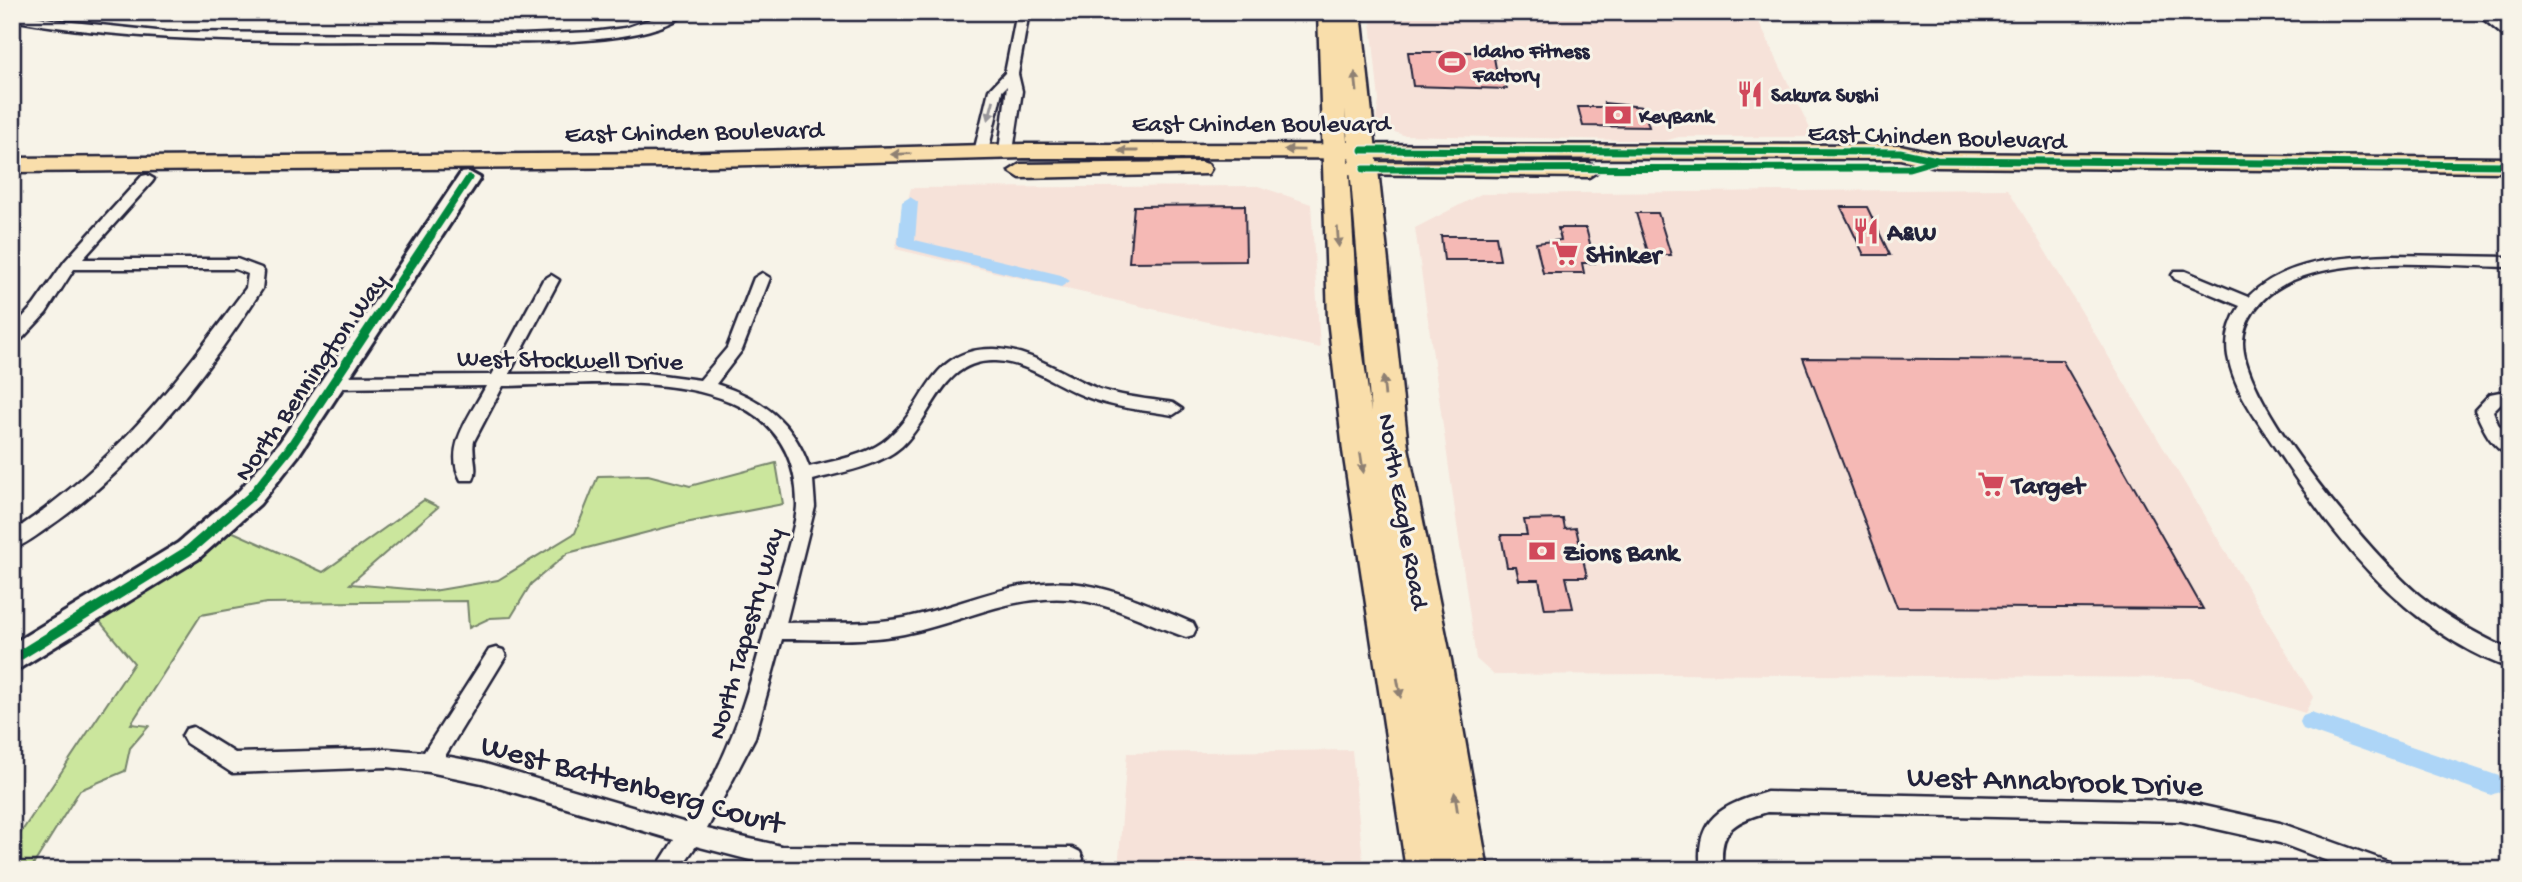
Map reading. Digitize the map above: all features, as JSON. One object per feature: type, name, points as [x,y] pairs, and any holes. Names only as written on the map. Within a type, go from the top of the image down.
[{"type":"highway","points":[[1327,12],[1348,159]]},
{"type":"highway","points":[[1348,159],[1349,12]]},
{"type":"highway","name":"North Eagle Road","points":[[1348,159],[1343,319],[1360,451],[1428,870]]},
{"type":"highway","name":"North Eagle Road","points":[[1348,159],[1391,447],[1432,660],[1467,870]]},
{"type":"main road","name":"East Chinden Boulevard","points":[[12,180],[147,179],[1006,151],[1348,159]]},
{"type":"main road","name":"East Chinden Boulevard","points":[[12,165],[895,172],[1348,159],[1839,151],[1900,152],[1937,160],[2510,164]]},
{"type":"main road","points":[[1724,169],[1755,160],[1826,160],[1839,151]]},
{"type":"main road","points":[[1348,159],[1724,169],[1909,168],[1937,160]]},
{"type":"street","points":[[12,16],[49,24],[117,31],[225,37],[572,36],[614,35],[646,28],[682,12]]},
{"type":"street","points":[[1006,151],[1014,91],[1010,74],[1023,12]]},
{"type":"street","points":[[2481,12],[2510,37]]},
{"type":"street","points":[[981,152],[996,90],[1010,74]]},
{"type":"street","name":"North Bennington Way","points":[[12,660],[140,583],[219,526],[273,471],[334,382],[462,169]]},
{"type":"street","points":[[12,339],[40,309],[70,264],[147,179]]},
{"type":"street","points":[[2510,262],[2335,264],[2280,281],[2249,304],[2238,326],[2236,353],[2253,399],[2339,528],[2360,552],[2411,599],[2448,625],[2510,660]]},
{"type":"street","points":[[12,542],[96,482],[141,438],[254,289],[256,272],[237,264],[70,264]]},
{"type":"street","points":[[2180,275],[2249,304]]},
{"type":"street","points":[[705,385],[734,350],[762,278]]},
{"type":"street","points":[[467,475],[463,449],[551,280]]},
{"type":"street","points":[[805,475],[862,459],[894,442],[910,425],[944,372],[975,358],[995,355],[1017,360],[1104,397],[1174,409]]},
{"type":"street","name":"West Stockwell Drive","points":[[334,382],[647,379],[705,385],[737,396],[765,413],[794,446],[805,475]]},
{"type":"street","points":[[2510,396],[2496,398],[2484,410],[2491,427],[2510,449]]},
{"type":"street","name":"North Tapestry Way","points":[[666,870],[692,835],[723,782],[744,737],[803,524],[805,475]]},
{"type":"street","points":[[775,631],[900,626],[933,620],[991,599],[1044,590],[1071,591],[1106,598],[1186,629]]},
{"type":"street","name":"West Battenberg Court","points":[[429,762],[496,656]]},
{"type":"street","name":"West Battenberg Court","points":[[193,736],[232,763],[347,757],[429,762],[482,773],[756,853],[807,859],[1072,859]]},
{"type":"street","name":"West Annabrook Drive","points":[[1712,870],[1712,839],[1721,820],[1742,809],[1768,803],[2181,811],[2280,833],[2381,870]]},
{"type":"shaded area","points":[[1370,12],[1754,12],[1814,137],[1679,137],[1665,141],[1403,135],[1381,127],[1376,119],[1379,101]]},
{"type":"shaded area","points":[[1258,186],[1311,204],[1320,348],[895,249],[911,188]]},
{"type":"shaded area","points":[[2008,189],[2313,697],[2305,713],[2189,678],[1494,675],[1476,659],[1415,228],[1481,194]]},
{"type":"shaded area","points":[[1352,750],[1364,870],[1118,870],[1127,753]]},
{"type":"green space","points":[[776,463],[783,504],[675,525],[568,553],[531,584],[511,617],[490,618],[469,628],[467,601],[267,603],[201,615],[131,724],[149,726],[130,748],[125,771],[80,790],[30,870],[12,870],[12,846],[134,663],[97,618],[231,531],[323,572],[424,500],[438,507],[350,584],[433,591],[498,580],[575,533],[598,476],[648,475],[690,486]]},
{"type":"building","name":"Idaho Fitness Factory","points":[[1408,52],[1493,52],[1497,74],[1503,74],[1507,89],[1413,86]]},
{"type":"building","name":"KeyBank","points":[[1604,103],[1643,107],[1649,127],[1583,126],[1578,107],[1605,107]]},
{"type":"building","points":[[1245,205],[1246,261],[1129,262],[1134,206]]},
{"type":"building","name":"A&W","points":[[1841,207],[1867,207],[1890,255],[1864,255]]},
{"type":"building","points":[[1636,213],[1658,213],[1671,255],[1649,255]]},
{"type":"building","name":"Stinker","points":[[1558,228],[1586,228],[1595,263],[1582,263],[1584,273],[1543,273],[1536,243],[1561,240]]},
{"type":"building","points":[[1441,236],[1496,236],[1500,260],[1444,260]]},
{"type":"building","name":"Target","points":[[1803,358],[2062,360],[2203,609],[1897,607]]},
{"type":"building","name":"Zions Bank","points":[[1563,519],[1565,529],[1576,528],[1587,577],[1566,577],[1573,608],[1545,609],[1539,580],[1519,580],[1516,567],[1507,567],[1501,535],[1527,535],[1524,520]]},
{"type":"waterway","points":[[910,202],[906,243],[1061,281]]},
{"type":"waterway","points":[[2311,722],[2491,784]]},
{"type":"cycle path","points":[[1362,150],[1900,152],[1937,160],[2510,165]]},
{"type":"cycle path","points":[[1364,169],[1909,168],[1933,161]]},
{"type":"cycle path","points":[[12,660],[188,551],[250,497],[289,449],[469,178]]},
{"type":"place","name":"Idaho Fitness Factory","points":[[1452,62]]},
{"type":"place","name":"Sakura Sushi","points":[[1750,94]]},
{"type":"place","name":"KeyBank","points":[[1618,115]]},
{"type":"place","name":"A&W","points":[[1866,231]]},
{"type":"place","name":"Stinker","points":[[1565,253]]},
{"type":"place","name":"Target","points":[[1991,484]]},
{"type":"place","name":"Zions Bank","points":[[1542,551]]}]
